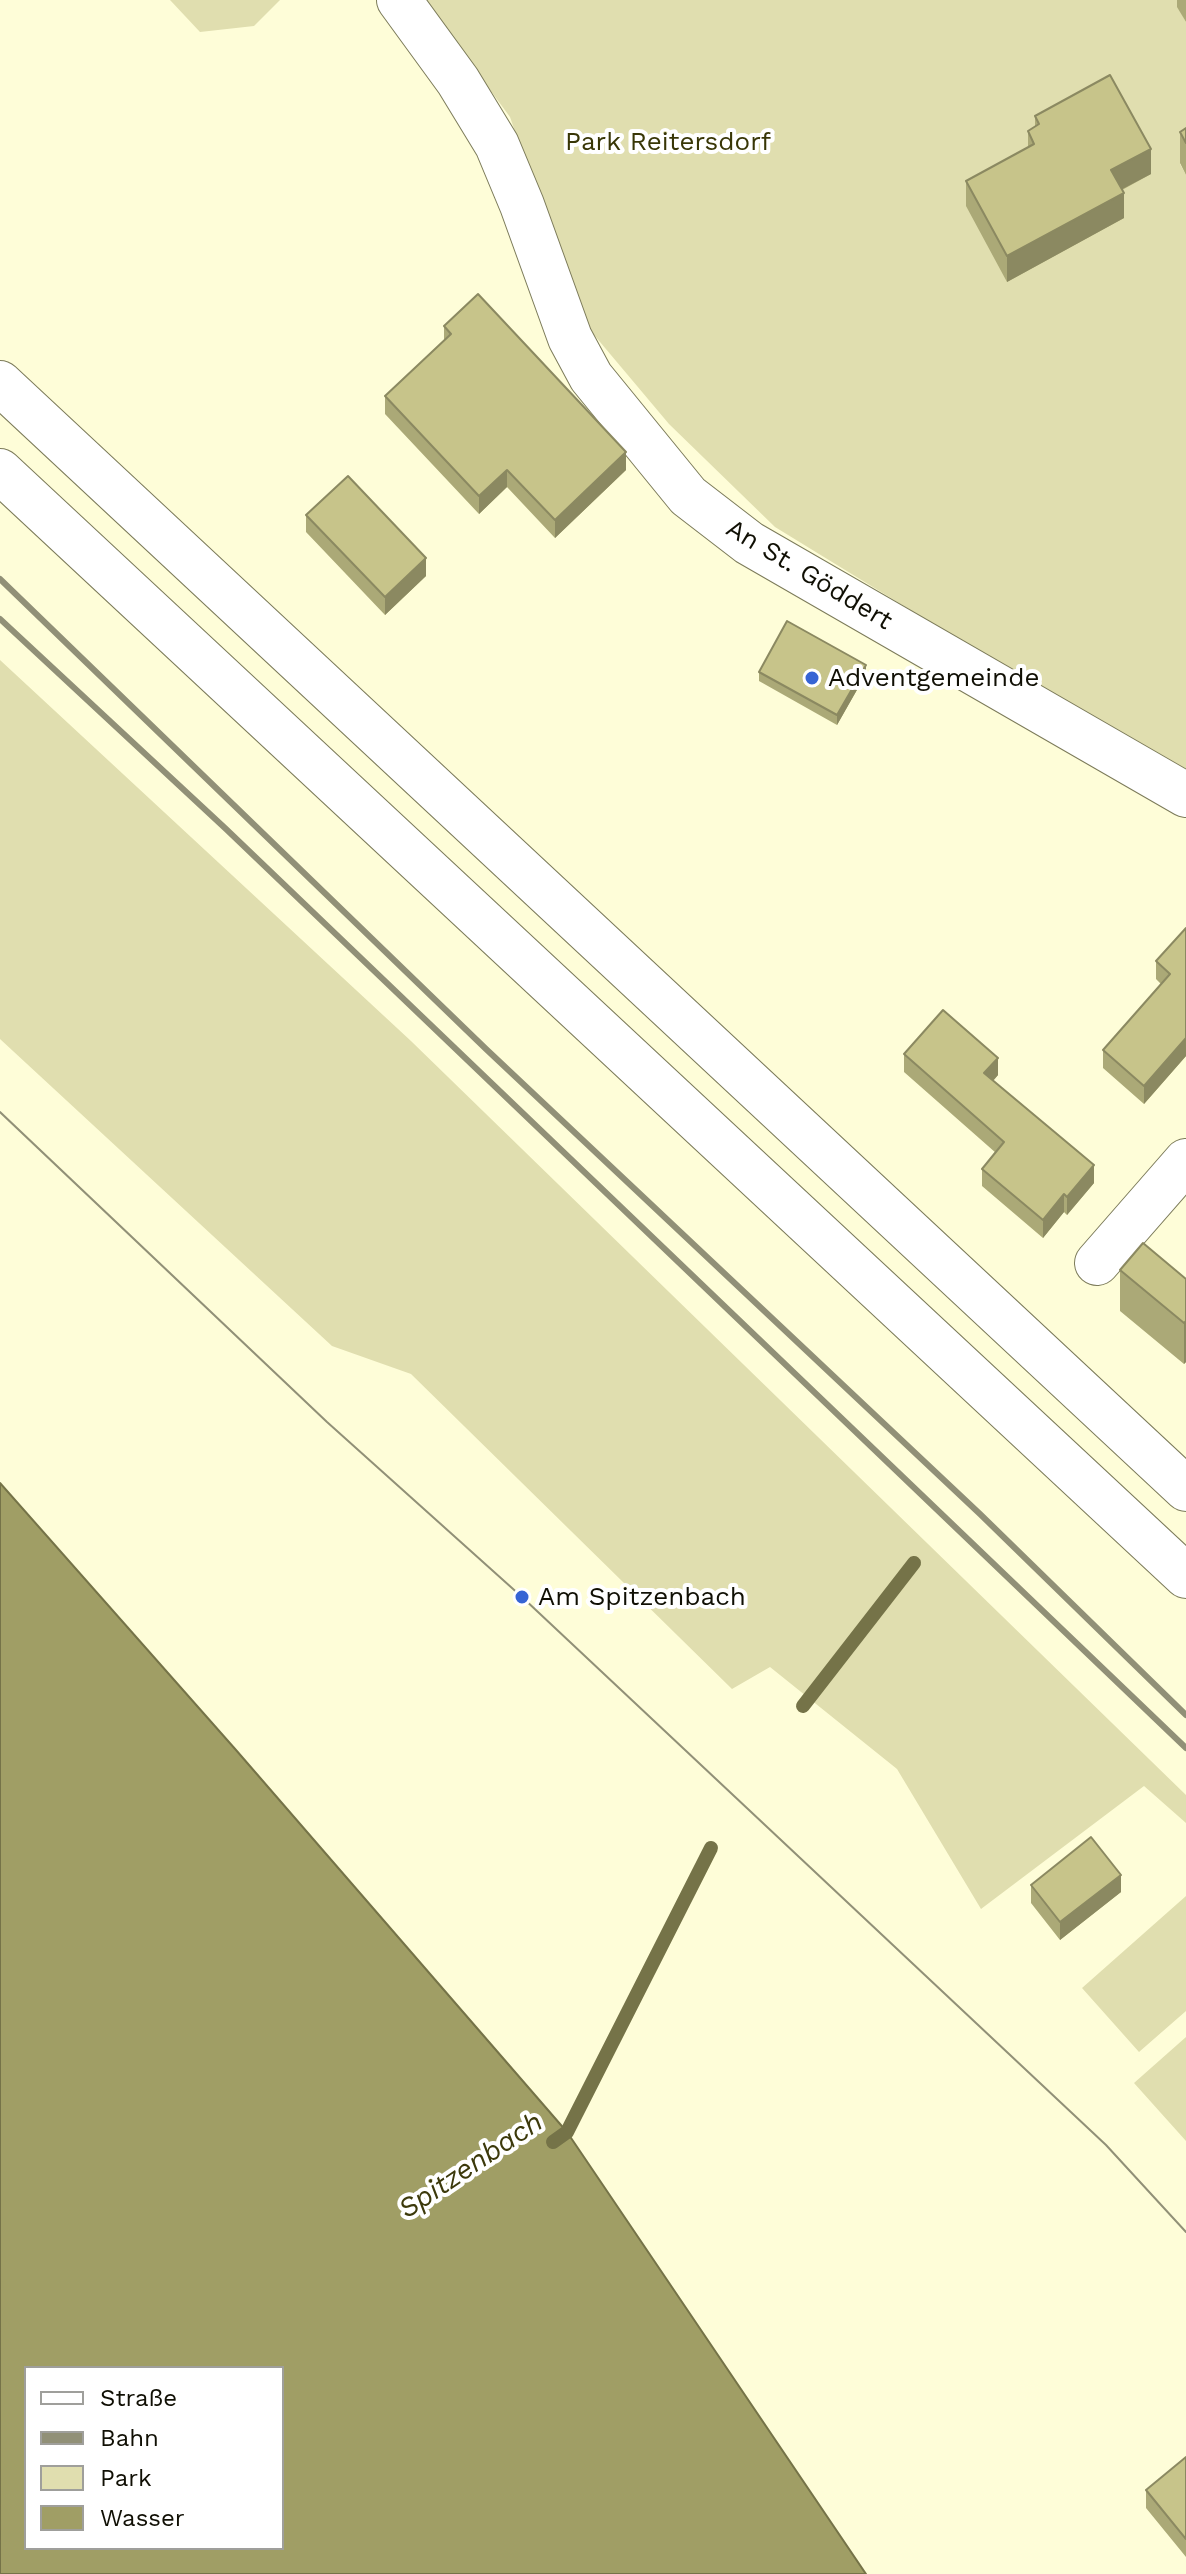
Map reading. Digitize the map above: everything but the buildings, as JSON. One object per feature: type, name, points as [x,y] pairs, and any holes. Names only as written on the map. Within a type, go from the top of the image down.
[{"type":"main road","name":"An St. Göddert","points":[[399,0],[458,81],[497,145],[570,338],[591,377],[688,496],[749,543],[1186,795]]},
{"type":"main road","points":[[0,383],[1186,1489]]},
{"type":"main road","points":[[0,471],[1186,1576]]},
{"type":"main road","points":[[1097,1263],[1186,1161]]},
{"type":"green space","points":[[170,0],[280,0],[254,26],[200,32]]},
{"type":"green space","name":"Park Reitersdorf","points":[[424,0],[1186,0],[1178,7],[1186,22],[1186,160],[1180,164],[1186,175],[1186,774],[1098,725],[775,527],[669,424],[579,317],[510,117]]},
{"type":"green space","points":[[0,660],[411,1041],[1186,1795],[1186,1823],[1144,1786],[981,1909],[897,1769],[770,1667],[732,1689],[411,1374],[332,1346],[0,1039]]},
{"type":"green space","points":[[1186,1896],[1186,2011],[1139,2052],[1082,1988]]},
{"type":"green space","points":[[1186,2037],[1186,2141],[1134,2083]]},
{"type":"water","points":[[0,1483],[567,2132],[866,2574],[0,2574]]},
{"type":"waterway","name":"Spitzenbach","points":[[803,1706],[914,1563]]},
{"type":"waterway","name":"Spitzenbach","points":[[553,2142],[567,2132],[711,1848]]},
{"type":"tram line","points":[[0,1112],[327,1422],[522,1597],[1106,2145],[1186,2232]]},
{"type":"railway","points":[[0,579],[486,1049],[980,1514],[1186,1715]]},
{"type":"railway","points":[[0,619],[226,829],[1186,1748]]},
{"type":"place","name":"Adventgemeinde","points":[[812,678]]},
{"type":"place","name":"Am Spitzenbach","points":[[522,1597]]}]
